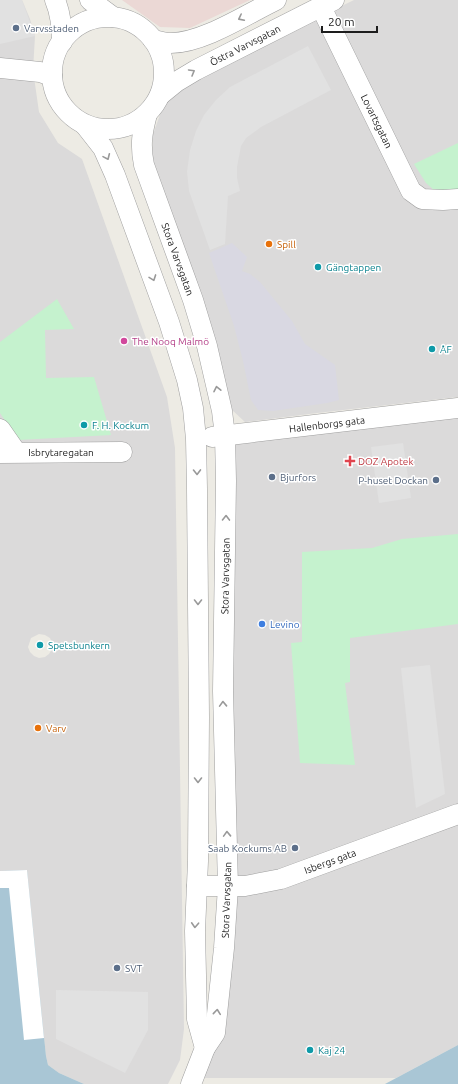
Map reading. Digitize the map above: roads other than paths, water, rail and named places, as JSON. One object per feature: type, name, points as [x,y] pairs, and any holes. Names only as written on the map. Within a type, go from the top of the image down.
[{"type":"street","name":"Stora Varvsgatan","points":[[55,0],[60,10],[62,42]]},
{"type":"street","name":"Stora Varvsgatan","points":[[90,0],[113,17]]},
{"type":"street","points":[[153,40],[170,43],[186,41],[211,32],[276,0]]},
{"type":"street","name":"Östra Varvsgatan","points":[[160,95],[176,82],[196,70],[327,3]]},
{"type":"street","name":"Lovartsgatan","points":[[327,3],[411,191],[422,199],[458,199]]},
{"type":"street","name":"Stora Varvsgatan","points":[[113,17],[132,22],[145,31],[153,40],[163,62],[164,75],[160,95],[155,105],[147,114],[122,128],[108,130],[85,125],[76,120],[62,106],[54,89],[51,70],[56,51],[69,32],[79,24],[93,19],[113,17]]},
{"type":"street","points":[[0,68],[40,72],[52,76]]},
{"type":"street","name":"Stora Varvsgatan","points":[[147,114],[142,135],[141,150],[144,165],[207,346],[220,399],[225,436],[226,481],[223,691],[228,887],[224,948],[215,1033],[205,1048],[191,1084]]},
{"type":"street","name":"Stora Varvsgatan","points":[[85,125],[103,148],[115,175],[169,322],[187,380],[193,408],[196,439],[199,709],[195,931],[197,1019],[205,1048]]},
{"type":"street","name":"Hallenborgs gata","points":[[196,439],[458,408]]},
{"type":"street","points":[[0,429],[8,453]]},
{"type":"street","name":"Isbrytaregatan","points":[[8,453],[122,452]]},
{"type":"street","name":"Isbergs gata","points":[[197,886],[245,886],[281,879],[458,814]]},
{"type":"water","points":[[27,870],[48,1065],[59,1073],[84,1084],[0,1084],[0,871]]},
{"type":"water","points":[[458,1045],[458,1084],[385,1084]]},
{"type":"place","name":"Varvsstaden","points":[[16,28]]},
{"type":"place","name":"Spill","points":[[269,244]]},
{"type":"place","name":"Gängtappen","points":[[318,267]]},
{"type":"place","name":"The Nooq Malmö","points":[[124,341]]},
{"type":"place","name":"ÅF","points":[[432,349]]},
{"type":"place","name":"F. H. Kockum","points":[[84,425]]},
{"type":"place","name":"DOZ Apotek","points":[[350,461]]},
{"type":"place","name":"Bjurfors","points":[[272,477]]},
{"type":"place","name":"P-huset Dockan","points":[[436,480]]},
{"type":"place","name":"Levino","points":[[262,624]]},
{"type":"place","name":"Spetsbunkern","points":[[40,645]]},
{"type":"place","name":"Varv","points":[[38,728]]},
{"type":"place","name":"Saab Kockums AB","points":[[295,848]]},
{"type":"place","name":"SVT","points":[[117,968]]},
{"type":"place","name":"Kaj 24","points":[[310,1050]]}]
